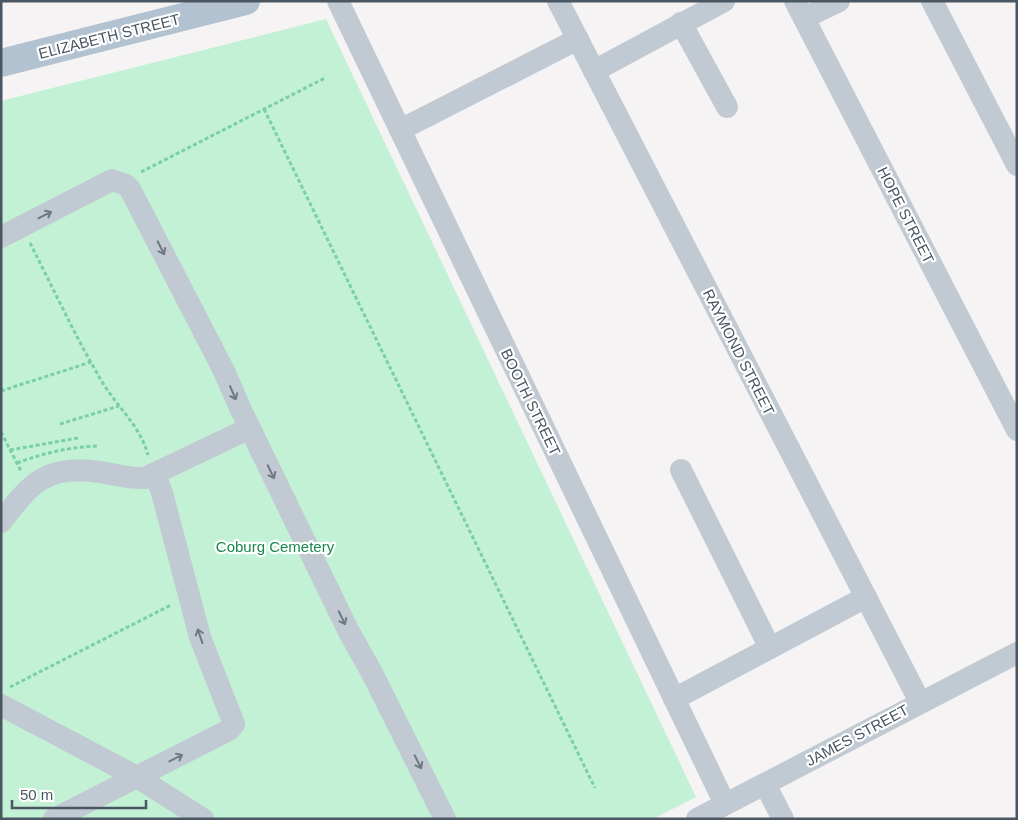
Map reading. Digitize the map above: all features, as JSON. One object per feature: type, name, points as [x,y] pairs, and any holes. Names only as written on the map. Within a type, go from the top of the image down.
[{"type":"main road","name":"ELIZABETH STREET","points":[[1,63],[246,1]]},
{"type":"street","name":"BOOTH STREET","points":[[338,1],[725,804]]},
{"type":"street","name":"RAYMOND STREET","points":[[558,1],[920,702]]},
{"type":"street","points":[[594,71],[724,1]]},
{"type":"street","points":[[799,10],[839,1]]},
{"type":"street","points":[[932,1],[1017,165]]},
{"type":"street","name":"HOPE STREET","points":[[799,10],[1017,430]]},
{"type":"street","points":[[681,24],[727,107]]},
{"type":"street","points":[[400,130],[578,39]]},
{"type":"street","points":[[1,237],[112,180],[126,185],[133,194],[224,371],[349,632],[385,698],[445,819]]},
{"type":"street","points":[[1,522],[29,487],[45,477],[65,472],[92,471],[136,478],[154,474],[250,428]]},
{"type":"street","points":[[681,470],[770,648]]},
{"type":"street","points":[[54,819],[230,730],[234,724],[200,637],[190,595],[154,474]]},
{"type":"street","points":[[674,699],[866,596]]},
{"type":"street","name":"JAMES STREET","points":[[697,819],[1017,653]]},
{"type":"street","points":[[1,705],[137,778],[203,819]]},
{"type":"street","points":[[766,784],[783,819]]},
{"type":"path","points":[[121,183],[325,78]]},
{"type":"path","points":[[264,109],[595,788]]},
{"type":"path","points":[[21,227],[104,385],[131,419],[142,438],[154,474]]},
{"type":"path","points":[[1,392],[91,362]]},
{"type":"path","points":[[60,424],[119,406]]},
{"type":"path","points":[[1,432],[29,487]]},
{"type":"path","points":[[10,450],[78,438]]},
{"type":"path","points":[[1,691],[190,595]]},
{"type":"green space","name":"Coburg Cemetery","points":[[326,19],[696,797],[653,819],[1,819],[1,101]]}]
